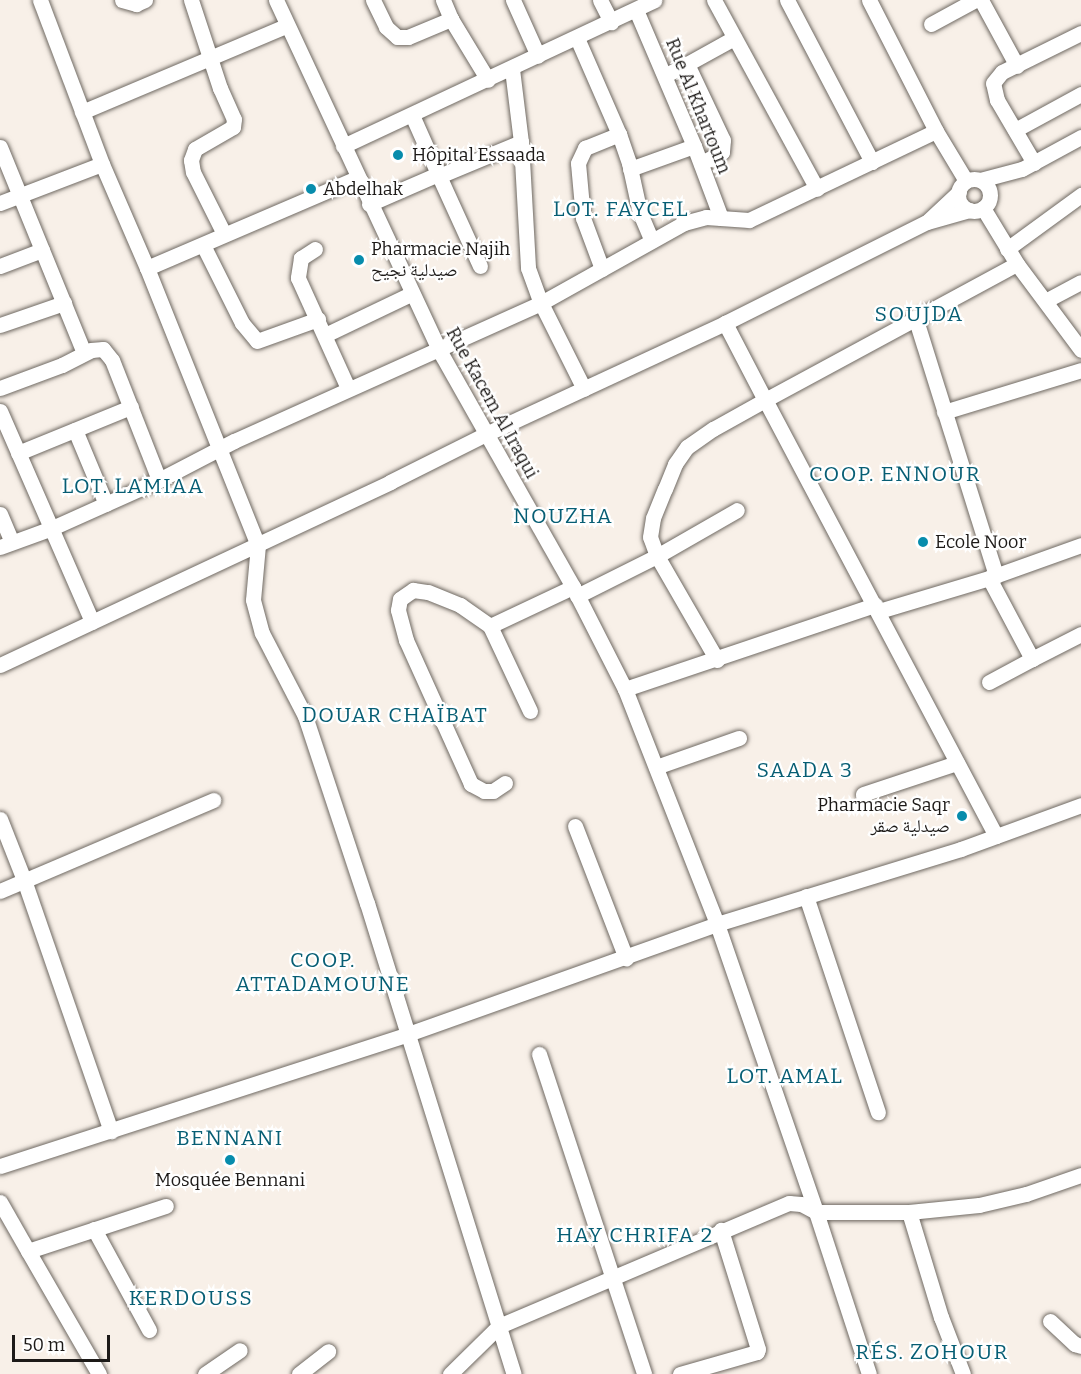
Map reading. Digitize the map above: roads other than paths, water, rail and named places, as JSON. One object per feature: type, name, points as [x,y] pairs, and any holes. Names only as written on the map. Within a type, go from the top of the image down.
[{"type":"street","points":[[40,0],[102,164],[147,268],[258,545],[253,600],[262,633],[305,716],[408,1034],[514,1374]]},
{"type":"street","points":[[122,0],[136,4],[145,0]]},
{"type":"street","points":[[191,0],[234,123],[226,132],[195,149],[191,160],[194,172],[224,234]]},
{"type":"street","name":"Rue Kacem Al Iraqui","points":[[276,0],[286,26],[439,350],[575,592],[625,689],[717,924],[869,1374]]},
{"type":"street","points":[[373,0],[386,27],[397,37],[416,34],[451,19]]},
{"type":"street","points":[[443,0],[451,19],[488,80]]},
{"type":"street","points":[[513,0],[538,56]]},
{"type":"street","points":[[600,0],[611,22]]},
{"type":"street","points":[[343,146],[512,69],[654,0]]},
{"type":"street","points":[[714,0],[817,189]]},
{"type":"street","points":[[787,0],[872,162]]},
{"type":"street","points":[[931,24],[975,0]]},
{"type":"street","points":[[981,0],[1017,66]]},
{"type":"street","points":[[875,2],[936,131],[968,184]]},
{"type":"street","name":"Rue Al Khartoum","points":[[636,10],[666,75],[721,218]]},
{"type":"street","points":[[82,112],[286,26]]},
{"type":"street","points":[[1028,166],[1015,129],[997,100],[993,83],[1002,72],[1081,33]]},
{"type":"street","points":[[577,38],[619,134],[640,213],[652,242]]},
{"type":"street","points":[[666,75],[734,38]]},
{"type":"street","points":[[687,64],[723,140],[722,152],[701,163]]},
{"type":"street","points":[[512,69],[521,142],[528,268],[541,303],[584,389]]},
{"type":"street","points":[[1015,129],[1081,94]]},
{"type":"street","points":[[412,115],[480,266]]},
{"type":"street","points":[[0,514],[6,544],[52,528],[159,480],[219,451],[234,441],[348,388],[439,350],[541,303],[697,218],[750,220],[936,131]]},
{"type":"street","points":[[602,269],[583,218],[578,163],[585,148],[619,134]]},
{"type":"street","points":[[0,665],[725,323],[927,222],[980,205],[1028,166],[1081,137]]},
{"type":"street","points":[[369,204],[521,142]]},
{"type":"street","points":[[630,169],[694,146]]},
{"type":"street","points":[[0,147],[84,353]]},
{"type":"street","points":[[0,203],[102,164]]},
{"type":"street","points":[[927,222],[968,184],[1028,166]]},
{"type":"street","points":[[147,268],[357,178]]},
{"type":"street","points":[[968,184],[987,185],[980,205]]},
{"type":"street","points":[[968,184],[960,201],[980,205],[1017,264],[1047,300],[1081,350]]},
{"type":"street","points":[[1008,249],[1081,195]]},
{"type":"street","points":[[203,245],[242,323],[257,341],[318,320]]},
{"type":"street","points":[[315,249],[301,258],[298,278],[348,388]]},
{"type":"street","points":[[0,266],[42,250]]},
{"type":"street","points":[[717,660],[657,556],[650,537],[653,518],[675,464],[687,447],[713,429],[765,400],[915,317],[1017,264]]},
{"type":"street","points":[[1047,300],[1081,282]]},
{"type":"street","points":[[325,335],[411,294]]},
{"type":"street","points":[[0,325],[64,303]]},
{"type":"street","points":[[915,317],[993,577],[1032,659]]},
{"type":"street","points":[[725,323],[996,836]]},
{"type":"street","points":[[0,388],[63,365],[98,348],[106,352],[112,360],[159,480]]},
{"type":"street","points":[[944,412],[1081,370]]},
{"type":"street","points":[[18,453],[131,407]]},
{"type":"street","points":[[0,411],[92,622]]},
{"type":"street","points":[[75,430],[106,504]]},
{"type":"street","points":[[490,626],[657,556],[737,510]]},
{"type":"street","points":[[625,689],[877,608],[993,577],[1081,545]]},
{"type":"street","points":[[506,783],[493,791],[483,791],[471,784],[406,640],[398,610],[400,599],[413,590],[428,592],[460,605],[490,626],[530,711]]},
{"type":"street","points":[[989,682],[1081,634]]},
{"type":"street","points":[[656,768],[739,738]]},
{"type":"street","points":[[863,794],[957,763]]},
{"type":"street","points":[[0,891],[213,800]]},
{"type":"street","points":[[0,1166],[408,1034],[717,924],[961,849],[1081,806]]},
{"type":"street","points":[[0,819],[24,880],[111,1131]]},
{"type":"street","points":[[575,826],[626,958]]},
{"type":"street","points":[[807,896],[878,1112]]},
{"type":"street","points":[[539,1054],[644,1374]]},
{"type":"street","points":[[450,1374],[499,1326],[612,1276],[789,1203],[801,1204],[816,1212],[909,1212],[979,1205],[1026,1194],[1081,1175]]},
{"type":"street","points":[[0,1202],[99,1374]]},
{"type":"street","points":[[28,1251],[166,1206]]},
{"type":"street","points":[[909,1212],[941,1317],[963,1374]]},
{"type":"street","points":[[94,1229],[149,1330]]},
{"type":"street","points":[[680,1374],[757,1352],[758,1349],[721,1230]]},
{"type":"street","points":[[1050,1321],[1075,1344],[1081,1346]]},
{"type":"street","points":[[205,1374],[240,1350]]},
{"type":"street","points":[[299,1374],[328,1351]]},
{"type":"place","name":"Hôpital Essaada","points":[[398,155]]},
{"type":"place","name":"Abdelhak","points":[[311,189]]},
{"type":"place","name":"Pharmacie Najih صيدلية نجيح","points":[[359,260]]},
{"type":"place","name":"Ecole Noor","points":[[923,542]]},
{"type":"place","name":"Pharmacie Saqr صيدلية صقر","points":[[962,816]]},
{"type":"place","name":"Mosquée Bennani","points":[[230,1160]]},
{"type":"district","name":"LOT. FAYCEL","points":[[621,209]]},
{"type":"district","name":"SOUJDA","points":[[919,314]]},
{"type":"district","name":"COOP. ENNOUR","points":[[895,474]]},
{"type":"district","name":"LOT. LAMIAA","points":[[133,486]]},
{"type":"district","name":"NOUZHA","points":[[563,516]]},
{"type":"district","name":"DOUAR CHAÏBAT","points":[[395,715]]},
{"type":"district","name":"SAADA 3","points":[[805,770]]},
{"type":"district","name":"COOP. ATTADAMOUNE","points":[[323,972]]},
{"type":"district","name":"LOT. AMAL","points":[[785,1076]]},
{"type":"district","name":"BENNANI","points":[[230,1138]]},
{"type":"district","name":"HAY CHRIFA 2","points":[[635,1235]]},
{"type":"district","name":"KERDOUSS","points":[[191,1298]]},
{"type":"district","name":"RÉS. ZOHOUR","points":[[932,1352]]}]
